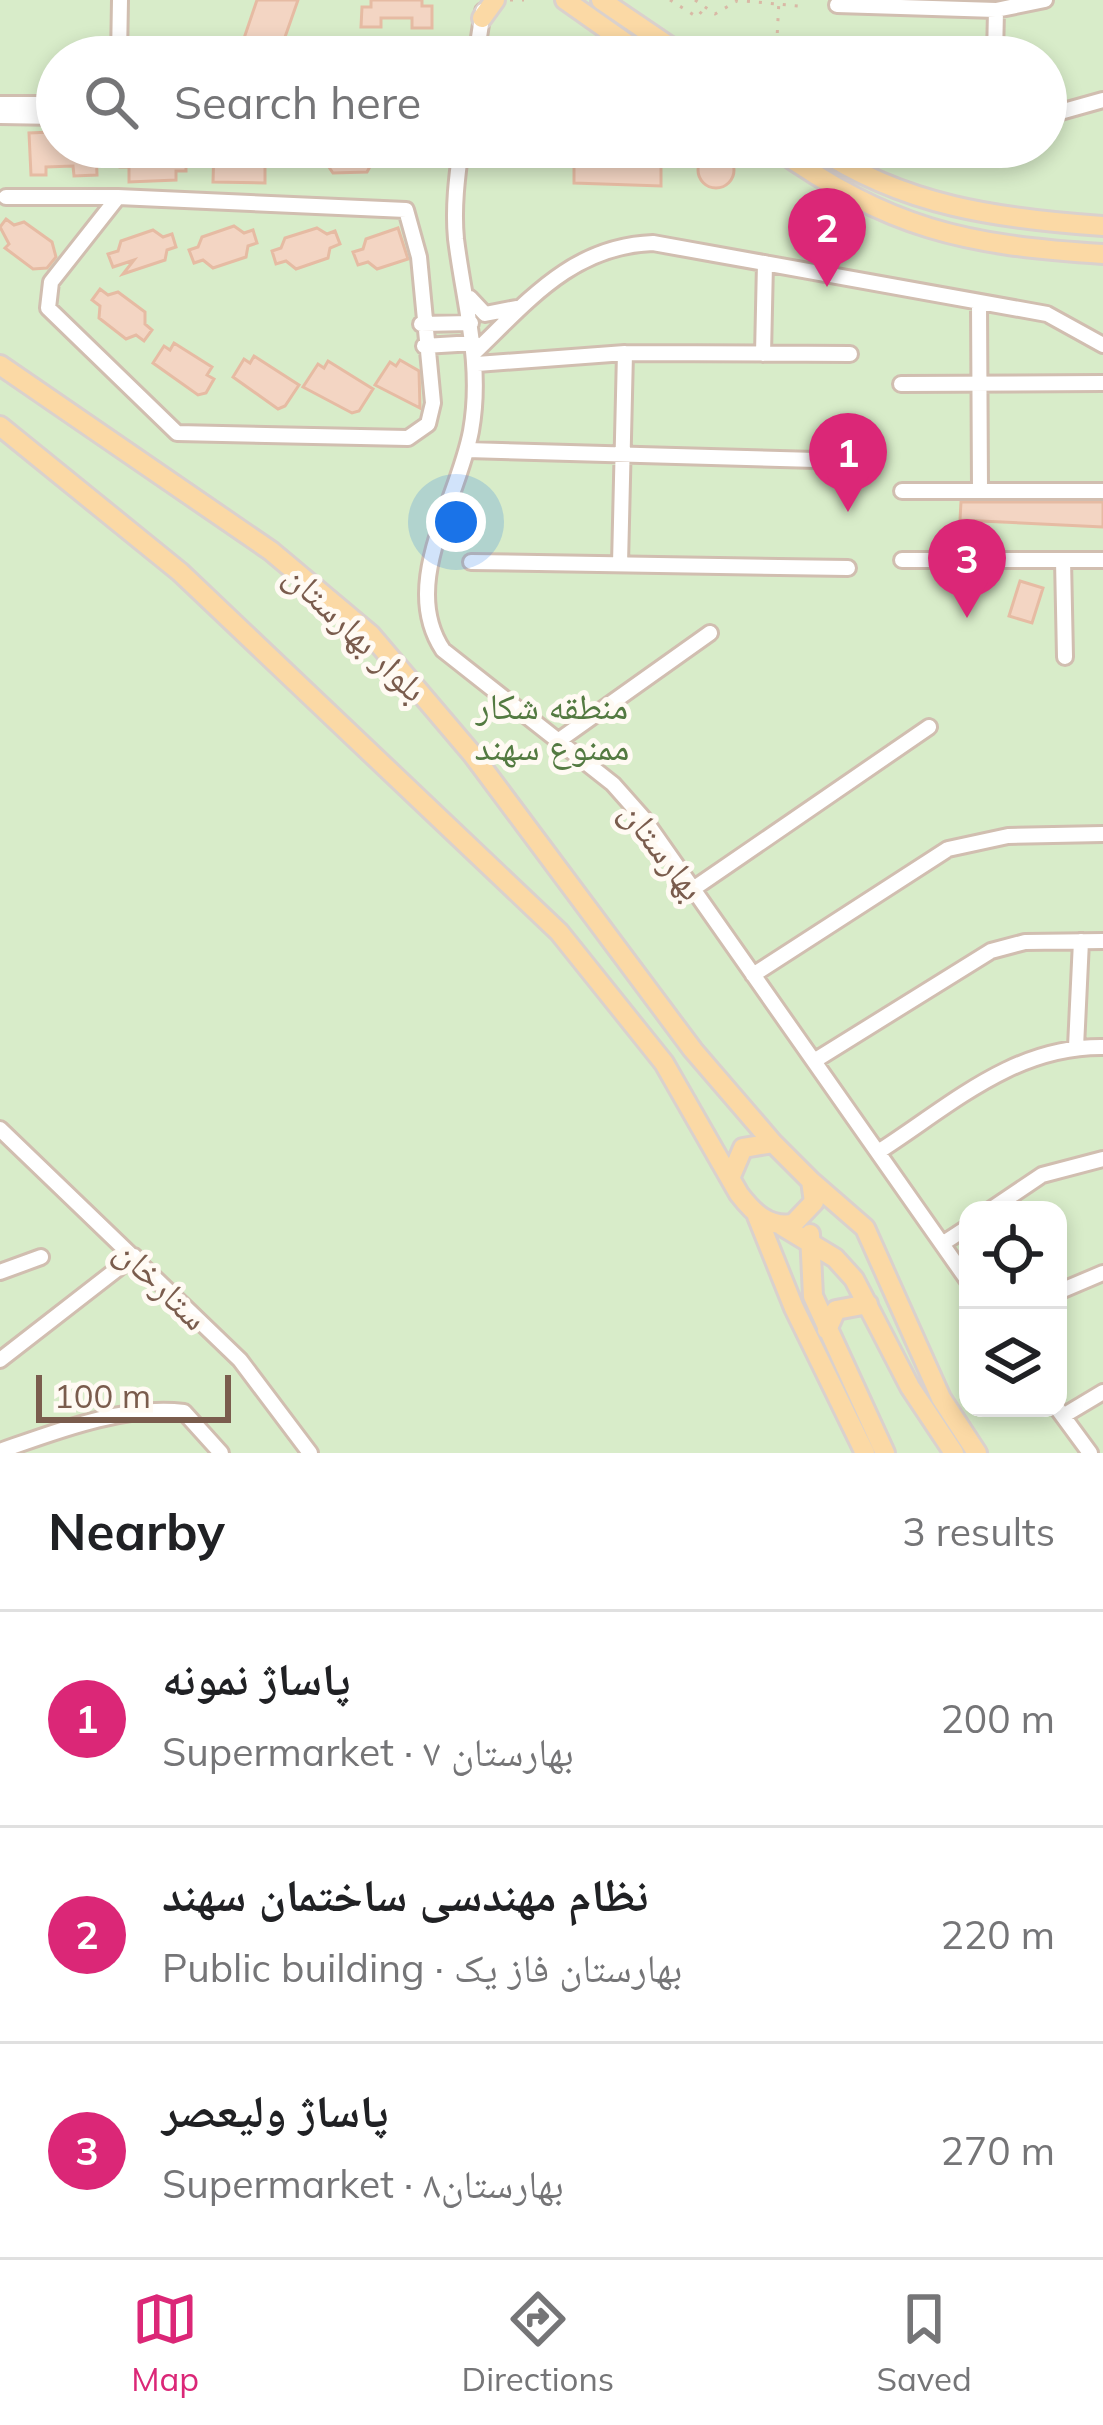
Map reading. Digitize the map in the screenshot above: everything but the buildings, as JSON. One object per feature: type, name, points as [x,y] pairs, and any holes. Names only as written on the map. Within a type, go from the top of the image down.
[{"type":"main road","points":[[484,9],[495,0]]},
{"type":"main road","points":[[566,0],[617,36]]},
{"type":"main road","points":[[601,0],[654,36]]},
{"type":"main road","points":[[804,168],[841,194],[897,219],[1020,248],[1103,254]]},
{"type":"main road","points":[[854,168],[943,206],[1011,220],[1103,226]]},
{"type":"main road","name":"بلوار بهارستان","points":[[0,365],[271,551],[371,635],[473,755],[693,1050],[773,1144]]},
{"type":"main road","points":[[0,426],[180,572],[559,932],[664,1063],[754,1212],[865,1453]]},
{"type":"main road","points":[[731,1177],[743,1148],[773,1144],[865,1228],[941,1398],[977,1453]]},
{"type":"main road","points":[[811,1181],[813,1296],[885,1453]]},
{"type":"main road","points":[[782,1226],[809,1211]]},
{"type":"main road","points":[[754,1212],[835,1258],[868,1304],[910,1387],[954,1453]]},
{"type":"main road","points":[[827,1330],[836,1310],[868,1304]]},
{"type":"street","points":[[119,36],[120,0]]},
{"type":"street","points":[[837,5],[995,10],[1045,0]]},
{"type":"street","points":[[995,10],[995,36]]},
{"type":"street","points":[[1067,110],[1103,100]]},
{"type":"street","points":[[0,104],[36,104]]},
{"type":"street","points":[[0,116],[36,117]]},
{"type":"street","name":"بهارستان","points":[[460,168],[456,235],[475,353],[467,450],[428,578],[428,628],[443,650],[613,784],[693,889],[959,1268]]},
{"type":"street","points":[[6,197],[118,197],[406,209],[419,257],[432,415],[417,435],[177,433],[48,308],[51,283],[118,197]]},
{"type":"street","points":[[475,353],[587,255],[621,244],[652,243],[1047,314],[1103,345]]},
{"type":"street","points":[[763,354],[766,263]]},
{"type":"street","points":[[464,286],[478,311],[485,314],[526,304]]},
{"type":"street","points":[[979,302],[980,490]]},
{"type":"street","points":[[422,324],[471,322]]},
{"type":"street","points":[[424,346],[475,353],[850,354]]},
{"type":"street","points":[[620,564],[625,353]]},
{"type":"street","points":[[901,384],[1103,383]]},
{"type":"street","points":[[467,450],[852,461]]},
{"type":"street","points":[[902,491],[1103,491]]},
{"type":"street","points":[[902,560],[1103,560]]},
{"type":"street","points":[[1063,560],[1065,657]]},
{"type":"street","points":[[471,562],[848,568]]},
{"type":"street","points":[[558,741],[710,633]]},
{"type":"street","points":[[693,889],[929,727]]},
{"type":"street","points":[[753,975],[948,849],[1008,836],[1103,835]]},
{"type":"street","points":[[1076,1047],[1081,941]]},
{"type":"street","points":[[814,1061],[991,951],[1025,942],[1103,941]]},
{"type":"street","points":[[878,1152],[989,1076],[1041,1053],[1103,1047]]},
{"type":"street","name":"ستارخان","points":[[0,1129],[239,1360],[310,1453]]},
{"type":"street","points":[[1003,1201],[1042,1175],[1103,1159]]},
{"type":"street","points":[[942,1244],[959,1233]]},
{"type":"street","points":[[0,1360],[134,1256]]},
{"type":"street","points":[[0,1272],[41,1257]]},
{"type":"street","points":[[1067,1288],[1103,1273]]},
{"type":"street","points":[[1067,1409],[1103,1392]]},
{"type":"street","points":[[0,1451],[108,1418],[162,1409],[184,1412],[221,1453]]},
{"type":"street","points":[[1064,1417],[1088,1451]]},
{"type":"path","points":[[508,0],[524,0]]},
{"type":"path","points":[[670,0],[697,16],[704,10]]},
{"type":"path","points":[[694,0],[715,14],[737,0],[798,6]]},
{"type":"path","points":[[777,36],[778,3]]},
{"type":"green space","name":"منطقه شکار ممنوع سهند","points":[[0,0],[1103,0],[1103,1453],[0,1453]]},
{"type":"place","name":"نظام مهندسی ساختمان سهند","points":[[827,287]]},
{"type":"place","name":"پاساژ نمونه","points":[[848,512]]},
{"type":"place","name":"پاساژ ولیعصر","points":[[967,618]]}]
